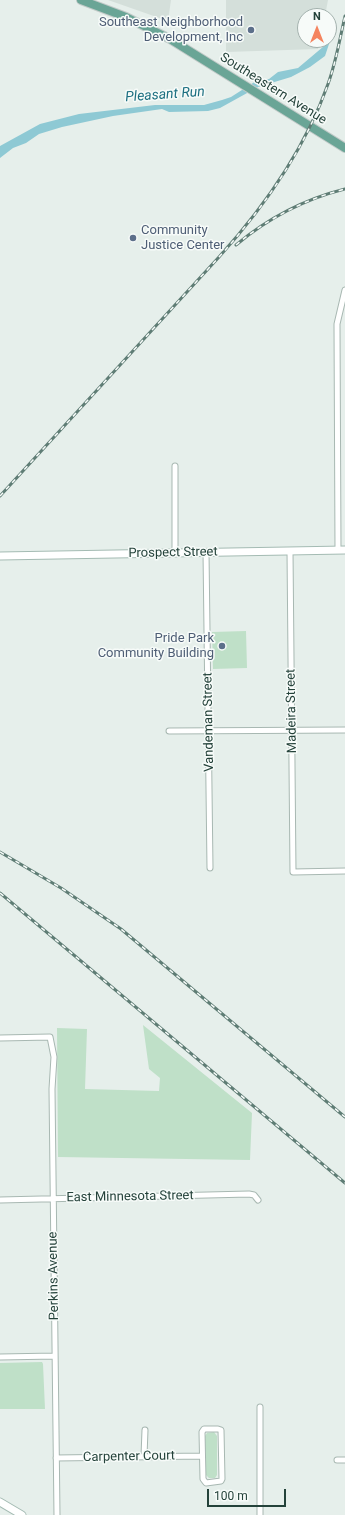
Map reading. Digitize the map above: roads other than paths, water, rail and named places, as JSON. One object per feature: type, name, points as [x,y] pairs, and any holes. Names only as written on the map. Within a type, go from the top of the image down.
[{"type":"main road","name":"Southeastern Avenue","points":[[81,0],[148,27],[193,52],[345,148]]},
{"type":"main road","name":"Prospect Street","points":[[0,556],[342,550]]},
{"type":"main road","points":[[0,1502],[22,1515]]},
{"type":"street","points":[[342,550],[337,324],[345,290]]},
{"type":"street","points":[[174,466],[174,553]]},
{"type":"street","name":"Madeira Street","points":[[290,551],[293,872],[345,871]]},
{"type":"street","name":"Vandeman Street","points":[[206,552],[210,868]]},
{"type":"street","points":[[169,731],[345,730]]},
{"type":"street","name":"Perkins Avenue","points":[[0,1038],[50,1037],[54,1057],[52,1089],[57,1515]]},
{"type":"street","name":"East Minnesota Street","points":[[0,1200],[249,1194],[254,1195],[258,1200]]},
{"type":"street","points":[[0,1357],[55,1356]]},
{"type":"street","points":[[260,1407],[260,1515]]},
{"type":"street","points":[[206,1429],[220,1429],[221,1481],[206,1483],[203,1481],[202,1456],[202,1431],[206,1429]]},
{"type":"street","points":[[144,1456],[145,1430]]},
{"type":"street","name":"Carpenter Court","points":[[56,1458],[202,1456]]},
{"type":"street","points":[[337,1460],[345,1460]]},
{"type":"water","name":"Pleasant Run","points":[[322,48],[328,48],[325,56],[310,67],[291,77],[258,87],[220,108],[208,111],[169,112],[162,109],[113,116],[62,127],[39,134],[26,143],[13,148],[0,158],[0,146],[40,124],[79,114],[155,105],[204,105],[231,97],[256,81],[269,79],[278,72],[298,68]]},
{"type":"railway","points":[[0,496],[219,257],[268,197],[296,154],[319,108],[338,50],[345,16]]},
{"type":"railway","points":[[236,245],[260,227],[287,211],[315,198],[345,189]]},
{"type":"railway","points":[[0,852],[61,888],[121,929],[345,1117]]},
{"type":"railway","points":[[0,893],[345,1183]]},
{"type":"place","name":"Southeast Neighborhood Development, Inc","points":[[251,30]]},
{"type":"place","name":"Community Justice Center","points":[[133,238]]},
{"type":"place","name":"Pride Park Community Building","points":[[222,646]]}]
